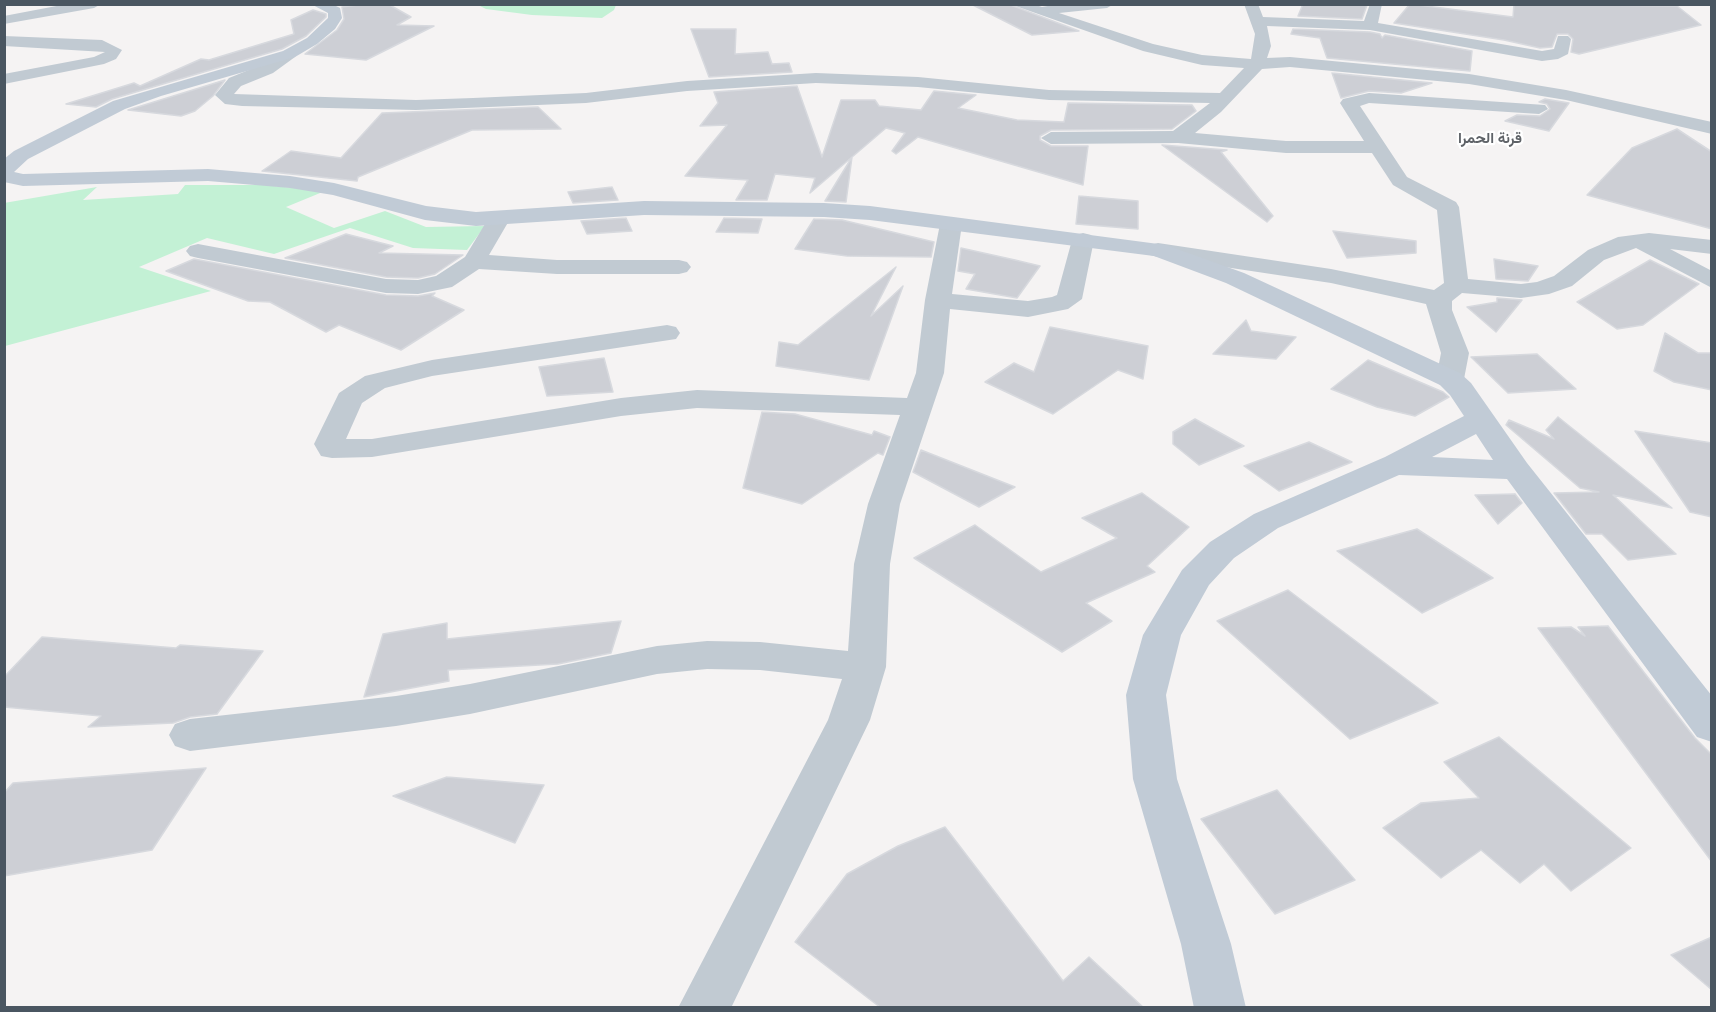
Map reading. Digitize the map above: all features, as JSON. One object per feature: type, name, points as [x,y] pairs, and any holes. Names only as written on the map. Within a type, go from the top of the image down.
[{"type":"street","points":[[4,21],[93,4]]},
{"type":"street","points":[[318,4],[335,11],[335,18],[330,26],[312,41],[267,69],[235,82],[224,95],[231,100],[416,105],[531,101],[745,81],[816,78],[907,81],[1049,95],[1224,98]]},
{"type":"street","points":[[1024,7],[1107,4]]},
{"type":"street","points":[[1178,137],[1215,108],[1257,64],[1263,46],[1263,34],[1251,4]]},
{"type":"street","points":[[1370,26],[1376,4]]},
{"type":"street","points":[[1024,7],[1158,51],[1202,60],[1257,64],[1290,62],[1469,79],[1566,95],[1712,128]]},
{"type":"street","points":[[1258,21],[1370,26],[1542,56],[1552,56],[1562,51],[1563,39]]},
{"type":"street","points":[[4,79],[98,61],[110,56],[114,50],[102,45],[6,42]]},
{"type":"street","points":[[289,54],[119,105],[21,155],[4,171],[6,176],[23,180],[196,175],[290,182],[334,189],[434,214],[499,219],[644,207],[721,207],[870,213],[1158,250],[1448,292],[1540,289],[1563,281],[1612,246],[1636,241],[1712,247]]},
{"type":"street","points":[[267,69],[253,86],[259,95],[270,100]]},
{"type":"street","points":[[1449,379],[1455,353],[1439,310],[1448,292],[1448,207],[1400,181],[1349,106],[1353,100],[1369,98],[1539,109],[1712,144]]},
{"type":"street","points":[[1051,138],[1178,137],[1286,147],[1379,147]]},
{"type":"street","points":[[198,251],[400,287],[443,282],[458,275],[474,261],[499,219]]},
{"type":"street","points":[[704,1008],[849,720],[866,667],[872,564],[884,504],[930,373],[938,300],[951,224]]},
{"type":"street","points":[[938,300],[1028,309],[1059,304],[1069,299],[1083,240]]},
{"type":"street","points":[[1636,241],[1712,281]]},
{"type":"street","points":[[1158,250],[1235,278],[1449,379],[1461,389],[1516,470],[1712,726]]},
{"type":"street","points":[[474,261],[557,267],[679,267]]},
{"type":"street","points":[[667,333],[432,368],[375,382],[358,390],[349,399],[329,444],[332,449],[372,448],[621,407],[697,399],[919,407]]},
{"type":"street","points":[[1220,1008],[1206,944],[1155,779],[1146,695],[1162,635],[1195,578],[1222,550],[1266,521],[1395,465],[1481,419]]},
{"type":"street","points":[[1395,465],[1516,470]]},
{"type":"street","points":[[190,735],[396,711],[540,685],[657,660],[707,655],[760,656],[866,667]]},
{"type":"green space","points":[[616,4],[614,10],[602,18],[532,15],[486,9],[478,5]]},
{"type":"green space","points":[[185,185],[263,185],[325,191],[286,207],[334,228],[385,211],[426,227],[485,226],[467,250],[413,248],[350,228],[274,254],[207,238],[139,267],[211,291],[5,346],[4,203],[97,187],[83,200],[178,194]]},
{"type":"building","points":[[388,4],[411,17],[397,25],[434,26],[366,60],[305,54],[337,30],[344,19],[342,7]]},
{"type":"building","points":[[971,4],[1008,4],[1079,31],[1032,35]]},
{"type":"building","points":[[1303,4],[1367,5],[1362,19],[1298,16]]},
{"type":"building","points":[[1410,4],[1513,17],[1514,4],[1677,6],[1701,25],[1579,54],[1571,52],[1573,39],[1568,34],[1557,34],[1552,47],[1540,48],[1504,40],[1394,23]]},
{"type":"building","points":[[313,10],[326,14],[326,17],[306,36],[282,49],[112,99],[96,107],[66,104],[134,83],[140,86],[201,59],[209,60],[294,34],[291,20]]},
{"type":"building","points":[[691,29],[736,29],[735,54],[768,52],[772,64],[789,63],[792,72],[709,77]]},
{"type":"building","points":[[1293,29],[1370,32],[1380,34],[1382,38],[1385,35],[1472,51],[1470,71],[1327,58],[1320,38],[1291,34]]},
{"type":"building","points":[[1332,73],[1432,83],[1401,93],[1369,91],[1341,98]]},
{"type":"building","points":[[225,80],[213,96],[195,111],[181,116],[128,110]]},
{"type":"building","points":[[797,86],[822,157],[841,100],[875,100],[879,106],[921,110],[934,91],[976,95],[958,108],[1017,120],[1064,122],[1068,103],[1192,105],[1196,111],[1172,129],[1051,130],[1040,136],[1040,140],[1051,146],[1088,146],[1083,185],[918,137],[896,154],[892,151],[905,133],[886,128],[810,193],[815,178],[775,174],[767,200],[736,200],[748,180],[685,176],[727,125],[700,126],[718,103],[714,92]]},
{"type":"building","points":[[1545,99],[1569,103],[1549,131],[1505,121],[1517,115],[1540,116],[1550,109],[1547,104],[1539,102]]},
{"type":"building","points":[[538,107],[561,129],[472,130],[358,177],[357,181],[262,171],[291,151],[341,158],[382,113]]},
{"type":"building","points":[[1677,129],[1712,152],[1712,229],[1587,195],[1632,148]]},
{"type":"building","points":[[1162,145],[1227,150],[1221,152],[1273,216],[1267,222]]},
{"type":"building","points":[[852,157],[846,202],[825,201]]},
{"type":"building","points":[[612,187],[618,200],[573,203],[568,192]]},
{"type":"building","points":[[1079,196],[1138,201],[1138,229],[1076,224]]},
{"type":"building","points":[[626,218],[632,231],[587,234],[581,221]]},
{"type":"building","points":[[724,218],[762,219],[758,233],[716,232]]},
{"type":"building","points":[[814,219],[842,220],[934,242],[931,257],[847,256],[795,249]]},
{"type":"building","points":[[1333,231],[1416,241],[1416,253],[1347,258]]},
{"type":"building","points":[[346,234],[393,246],[379,253],[463,255],[435,274],[418,278],[386,277],[285,258]]},
{"type":"building","points":[[961,248],[1040,266],[1017,298],[966,289],[975,274],[958,271]]},
{"type":"building","points":[[194,259],[386,295],[418,296],[435,293],[432,296],[464,310],[401,350],[339,325],[326,332],[270,302],[248,301],[166,271]]},
{"type":"building","points":[[1494,259],[1538,266],[1528,281],[1496,279]]},
{"type":"building","points":[[1650,260],[1699,284],[1643,325],[1617,329],[1577,302]]},
{"type":"building","points":[[896,267],[871,316],[903,286],[869,380],[776,366],[779,342],[798,345]]},
{"type":"building","points":[[1497,298],[1522,300],[1496,332],[1467,307],[1497,302]]},
{"type":"building","points":[[1246,320],[1251,331],[1296,337],[1276,359],[1213,354]]},
{"type":"building","points":[[1050,327],[1148,346],[1143,379],[1118,370],[1053,414],[985,382],[1014,363],[1034,372]]},
{"type":"building","points":[[1665,333],[1698,353],[1712,353],[1712,390],[1674,382],[1654,371]]},
{"type":"building","points":[[1537,354],[1576,389],[1508,393],[1471,357]]},
{"type":"building","points":[[604,358],[613,392],[547,396],[539,367]]},
{"type":"building","points":[[1368,360],[1443,392],[1449,397],[1415,416],[1377,407],[1331,389]]},
{"type":"building","points":[[762,412],[795,414],[872,435],[874,431],[890,437],[883,455],[878,453],[802,504],[743,488]]},
{"type":"building","points":[[1558,417],[1672,508],[1613,495],[1676,554],[1628,560],[1602,534],[1586,534],[1554,493],[1599,492],[1580,488],[1506,425],[1509,420],[1554,439],[1546,430]]},
{"type":"building","points":[[1195,419],[1244,446],[1199,465],[1173,444],[1173,432]]},
{"type":"building","points":[[1635,431],[1712,443],[1712,517],[1690,512]]},
{"type":"building","points":[[1309,442],[1352,462],[1279,491],[1244,466]]},
{"type":"building","points":[[921,450],[1015,487],[979,507],[913,472]]},
{"type":"building","points":[[1142,493],[1189,527],[1147,566],[1155,572],[1086,603],[1112,621],[1062,652],[914,558],[975,525],[1041,572],[1117,538],[1082,518]]},
{"type":"building","points":[[1515,494],[1522,503],[1498,524],[1475,495]]},
{"type":"building","points":[[1417,529],[1493,578],[1422,613],[1337,551]]},
{"type":"building","points":[[1288,590],[1438,703],[1350,739],[1217,621]]},
{"type":"building","points":[[621,621],[611,653],[558,664],[448,670],[449,681],[364,697],[383,634],[447,623],[447,639]]},
{"type":"building","points":[[1608,626],[1695,738],[1712,755],[1712,862],[1538,628],[1571,627],[1585,636],[1578,627]]},
{"type":"building","points":[[42,637],[176,648],[180,645],[263,651],[217,714],[190,717],[173,723],[88,727],[101,716],[4,707],[4,677]]},
{"type":"building","points":[[1499,737],[1631,848],[1571,891],[1544,864],[1520,883],[1481,850],[1441,878],[1383,828],[1421,803],[1479,798],[1444,762]]},
{"type":"building","points":[[206,768],[152,850],[4,876],[4,793],[13,783]]},
{"type":"building","points":[[447,777],[544,785],[515,843],[393,796]]},
{"type":"building","points":[[1277,790],[1355,880],[1275,914],[1201,819]]},
{"type":"building","points":[[945,827],[1063,981],[1089,957],[1144,1008],[881,1008],[795,942],[847,874],[898,846]]},
{"type":"building","points":[[1712,937],[1712,990],[1671,955]]},
{"type":"district","name":"قرنة الحمرا","points":[[1490,139]]}]
